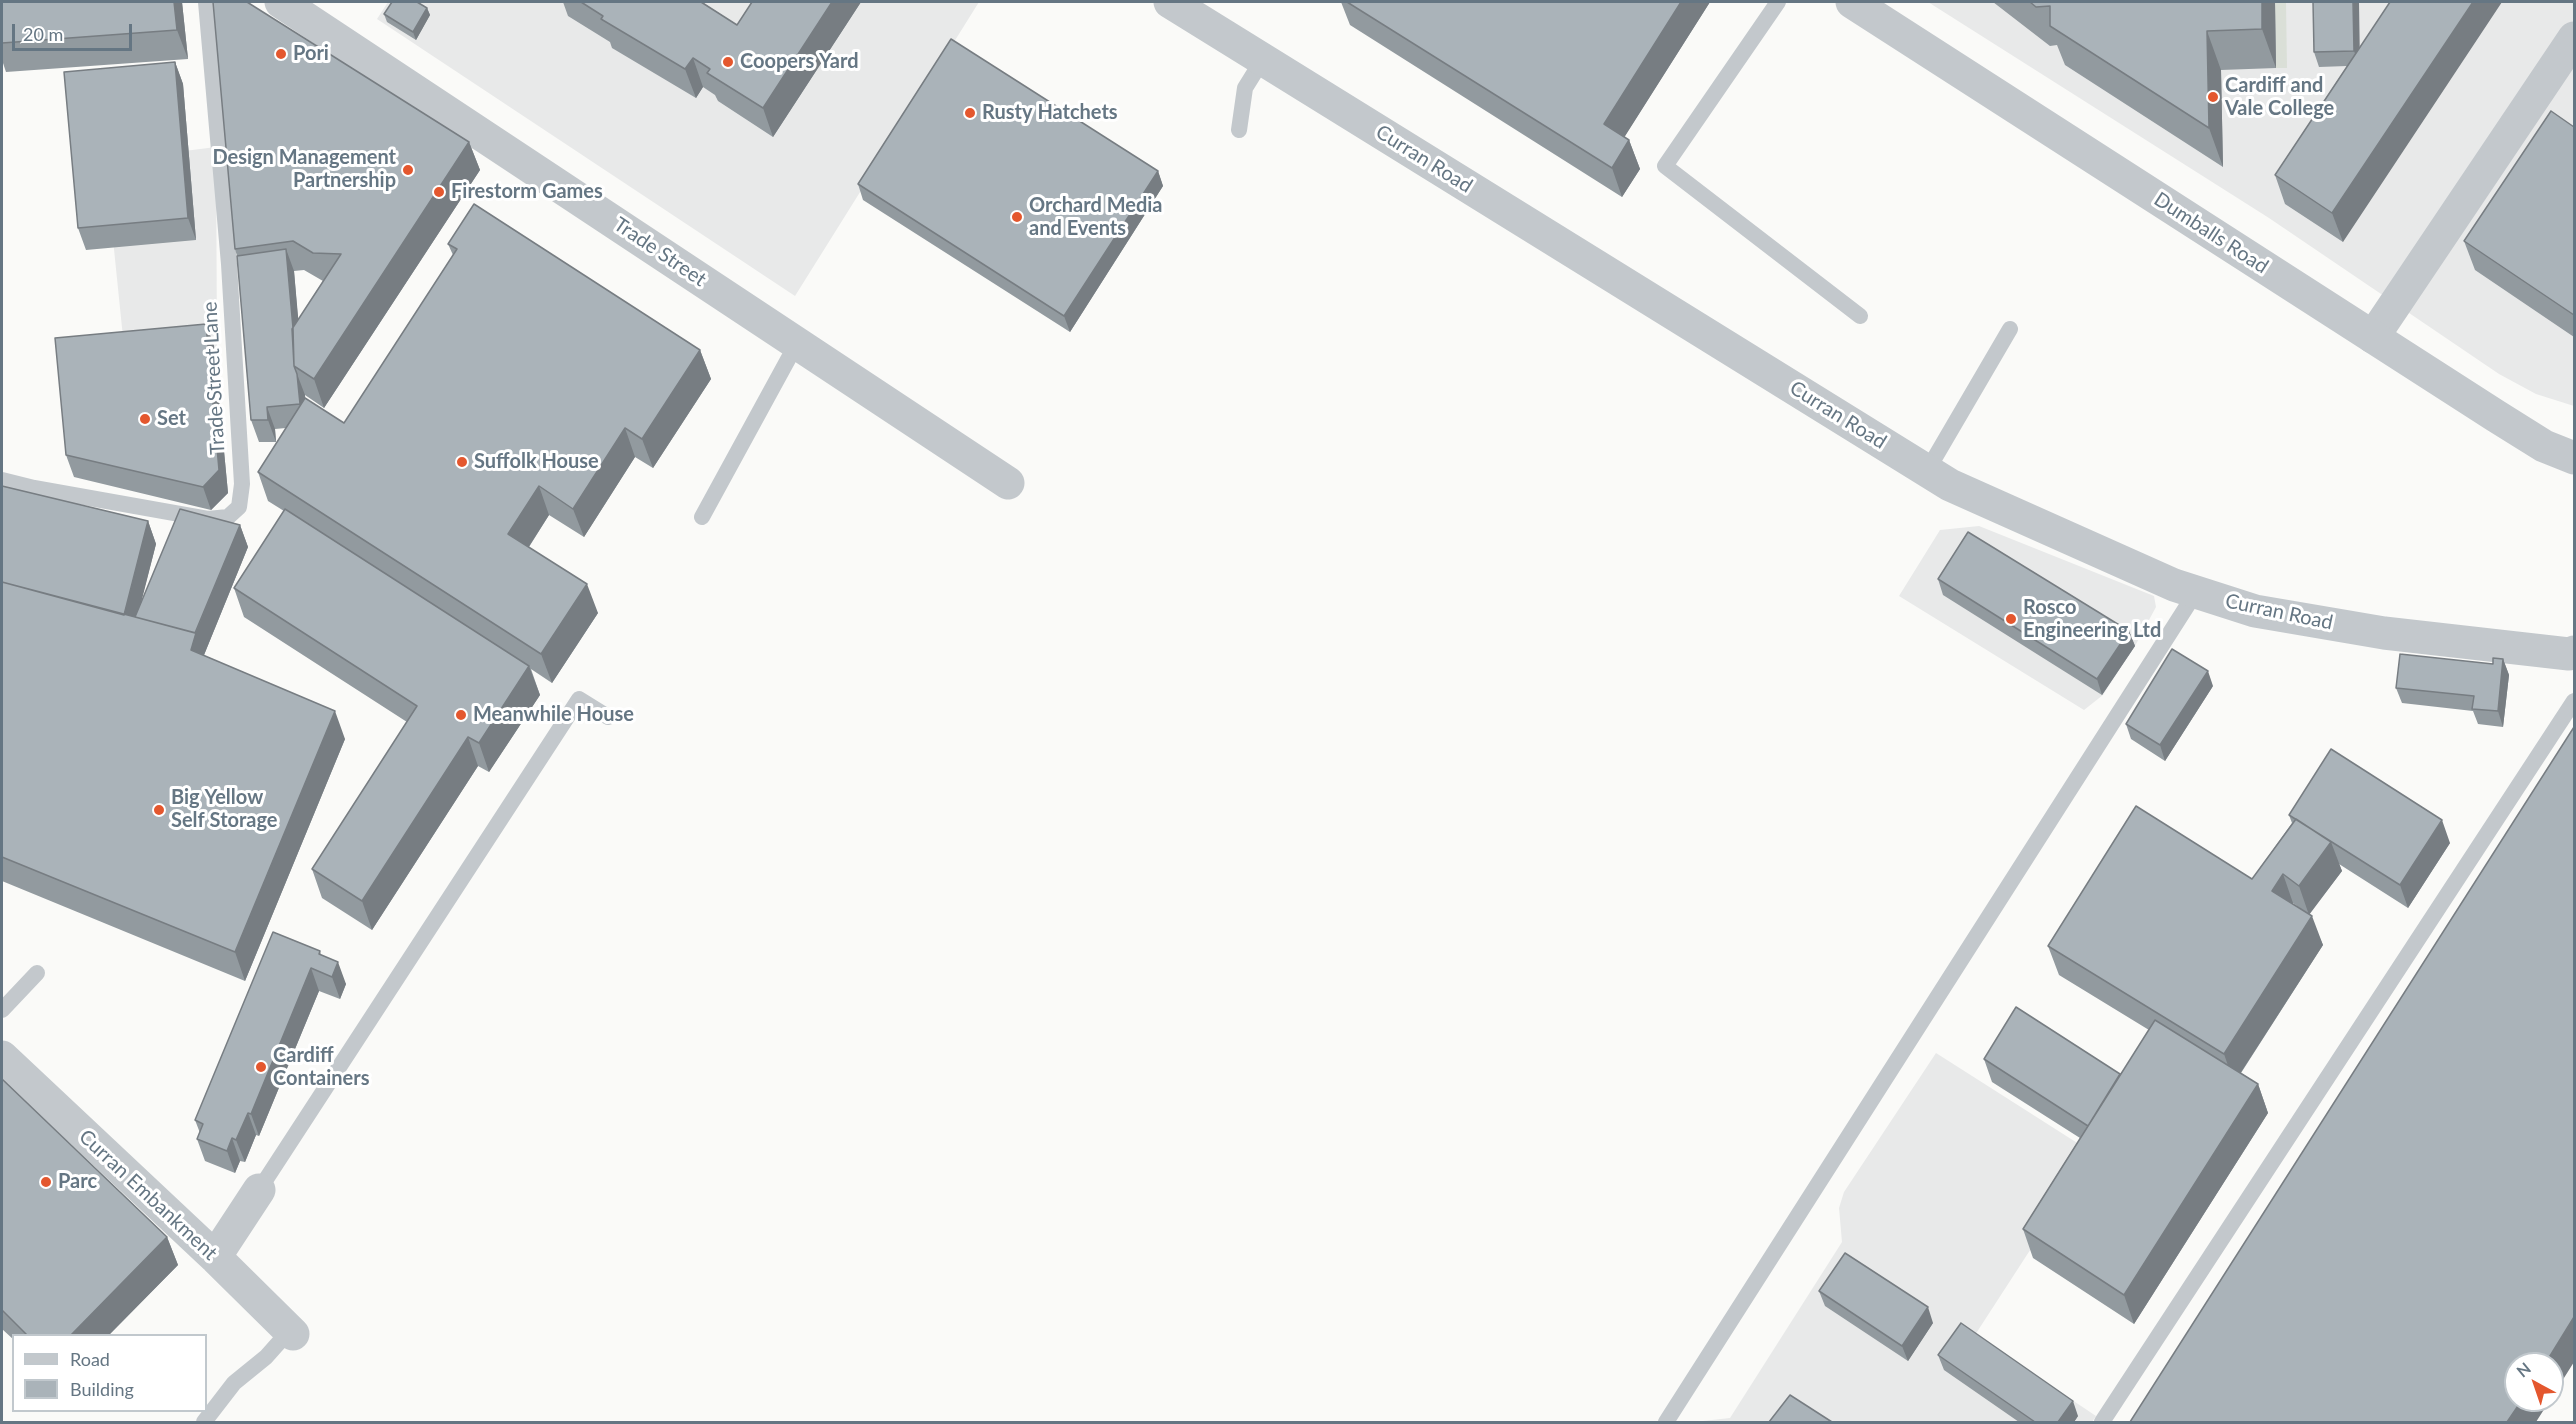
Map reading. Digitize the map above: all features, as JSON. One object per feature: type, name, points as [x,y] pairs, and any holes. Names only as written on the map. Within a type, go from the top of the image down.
[{"type":"street","name":"Trade Street","points":[[281,2],[1008,483]]},
{"type":"street","name":"Curran Road","points":[[1170,2],[1950,485],[2079,544],[2196,592],[2256,611],[2384,633],[2569,654],[2574,652]]},
{"type":"street","name":"Dumballs Road","points":[[1852,2],[2544,446],[2574,458]]},
{"type":"street","points":[[2373,337],[2574,38]]},
{"type":"street","name":"Curran Embankment","points":[[2,1057],[215,1257],[291,1332]]},
{"type":"street","points":[[215,1257],[259,1190]]},
{"type":"lane","name":"Trade Street Lane","points":[[2,480],[34,488],[208,519],[228,517],[239,507],[242,484],[229,264],[206,2]]},
{"type":"lane","points":[[1778,2],[1665,166],[1860,316]]},
{"type":"lane","points":[[1239,130],[1245,88],[1263,59]]},
{"type":"lane","points":[[1927,471],[2010,329]]},
{"type":"lane","points":[[702,517],[797,343]]},
{"type":"lane","points":[[1666,1422],[2196,592]]},
{"type":"lane","points":[[259,1190],[579,699],[608,717]]},
{"type":"lane","points":[[2102,1422],[2574,701]]},
{"type":"lane","points":[[2,1010],[37,973]]},
{"type":"lane","points":[[204,1422],[234,1383],[266,1357],[291,1332]]},
{"type":"shaded area","points":[[388,2],[979,2],[795,296],[377,19]]},
{"type":"shaded area","points":[[1928,2],[2574,2],[2574,406],[2536,394],[2499,374],[2269,218]]},
{"type":"shaded area","points":[[2275,2],[2286,2],[2287,68],[2276,68]]},
{"type":"shaded area","points":[[216,147],[217,348],[125,357],[105,161]]},
{"type":"shaded area","points":[[1979,526],[2154,596],[2156,607],[2135,646],[2103,695],[2084,710],[1899,596],[1940,530]]},
{"type":"shaded area","points":[[1936,1053],[2093,1153],[1975,1335],[2096,1416],[2092,1422],[1694,1422],[1730,1418],[1842,1242],[1839,1208],[1844,1192]]},
{"type":"building","points":[[2,2],[174,2],[177,30],[2,43]]},
{"type":"building","points":[[213,2],[247,2],[469,142],[314,379],[294,366],[292,329],[341,254],[313,253],[293,241],[235,249]]},
{"type":"building","points":[[392,2],[417,2],[427,8],[413,32],[384,14]]},
{"type":"building","points":[[581,2],[701,2],[737,25],[752,2],[832,2],[763,108],[707,73],[710,69],[693,58],[685,69],[601,19],[603,16]]},
{"type":"building","points":[[1347,2],[1681,2],[1604,124],[1629,140],[1612,168]]},
{"type":"building","points":[[2030,2],[2262,2],[2262,29],[2207,31],[2209,128],[2050,26],[2050,6],[2036,7]]},
{"type":"building","points":[[2313,2],[2353,2],[2354,51],[2314,52]]},
{"type":"building","points":[[2390,2],[2473,2],[2332,213],[2275,175]]},
{"type":"building","name":"Orchard Media and Events","points":[[951,39],[1158,171],[1064,316],[858,184]]},
{"type":"building","points":[[175,62],[188,218],[78,228],[64,72]]},
{"type":"building","points":[[2551,111],[2574,127],[2574,315],[2464,241]]},
{"type":"building","name":"Suffolk House","points":[[474,204],[700,350],[642,439],[625,428],[573,509],[539,486],[508,534],[587,584],[541,654],[258,472],[305,398],[344,423],[457,249],[448,244]]},
{"type":"building","points":[[286,249],[294,366],[300,404],[267,407],[268,420],[251,420],[237,256]]},
{"type":"building","name":"Set","points":[[206,324],[219,470],[203,487],[66,455],[55,338]]},
{"type":"building","points":[[2,486],[148,521],[124,615],[2,582]]},
{"type":"building","points":[[180,509],[240,525],[195,633],[135,617]]},
{"type":"building","name":"Meanwhile House","points":[[285,509],[529,666],[479,743],[468,737],[362,901],[312,869],[417,706],[234,588]]},
{"type":"building","points":[[1968,532],[2129,631],[2097,679],[1938,579]]},
{"type":"building","name":"Big Yellow Self Storage","points":[[2,582],[196,633],[191,650],[335,711],[235,952],[2,857]]},
{"type":"building","points":[[2172,649],[2208,671],[2160,745],[2126,724]]},
{"type":"building","points":[[2400,654],[2493,664],[2493,658],[2503,659],[2498,711],[2472,709],[2474,696],[2396,688]]},
{"type":"building","points":[[2574,727],[2574,1317],[2552,1352],[2504,1352],[2504,1412],[2514,1412],[2507,1422],[2130,1422]]},
{"type":"building","points":[[2331,749],[2442,820],[2400,885],[2289,815]]},
{"type":"building","points":[[2136,806],[2252,879],[2296,819],[2331,842],[2299,886],[2283,874],[2272,891],[2312,916],[2224,1054],[2048,946]]},
{"type":"building","points":[[273,932],[320,951],[319,954],[338,962],[332,977],[311,968],[251,1114],[248,1113],[236,1140],[232,1138],[227,1151],[197,1139],[203,1124],[195,1120]]},
{"type":"building","points":[[2016,1007],[2120,1074],[2088,1126],[1984,1059]]},
{"type":"building","points":[[2155,1020],[2258,1084],[2124,1295],[2023,1229]]},
{"type":"building","name":"Parc","points":[[2,1079],[167,1237],[72,1334],[26,1334],[2,1310]]},
{"type":"building","points":[[1845,1253],[1928,1307],[1902,1346],[1819,1291]]},
{"type":"building","points":[[1961,1323],[2073,1401],[2058,1422],[2035,1422],[1938,1355]]},
{"type":"building","points":[[1790,1395],[1832,1422],[1769,1422]]},
{"type":"place","name":"Pori","points":[[281,54]]},
{"type":"place","name":"Coopers Yard","points":[[728,62]]},
{"type":"place","name":"Cardiff and Vale College","points":[[2213,97]]},
{"type":"place","name":"Rusty Hatchets","points":[[970,113]]},
{"type":"place","name":"Design Management Partnership","points":[[408,170]]},
{"type":"place","name":"Firestorm Games","points":[[439,192]]},
{"type":"place","name":"Orchard Media and Events","points":[[1017,217]]},
{"type":"place","name":"Set","points":[[145,419]]},
{"type":"place","name":"Suffolk House","points":[[462,462]]},
{"type":"place","name":"Rosco Engineering Ltd","points":[[2011,619]]},
{"type":"place","name":"Meanwhile House","points":[[461,715]]},
{"type":"place","name":"Big Yellow Self Storage","points":[[159,810]]},
{"type":"place","name":"Cardiff Containers","points":[[261,1067]]},
{"type":"place","name":"Parc","points":[[46,1182]]}]
